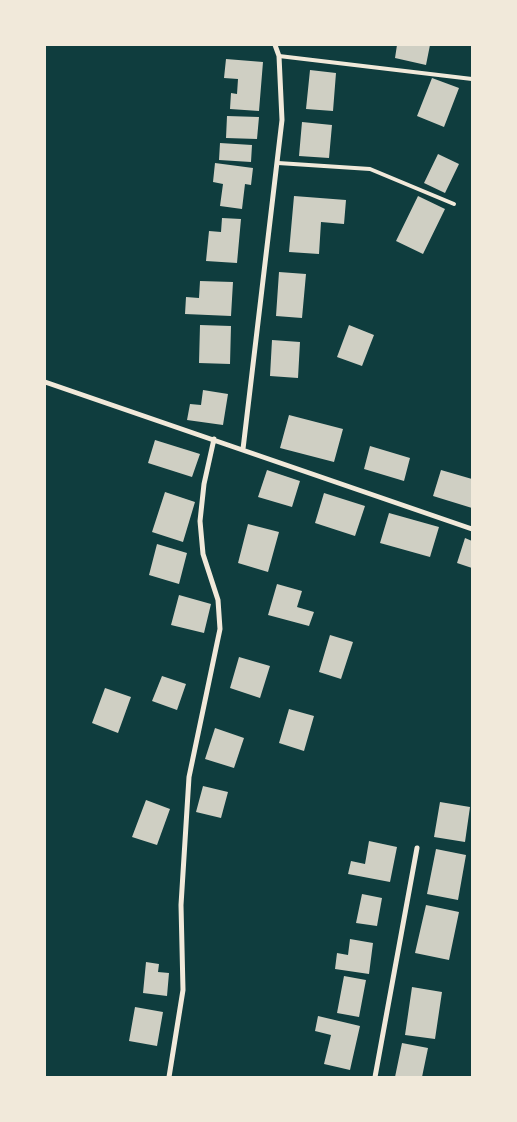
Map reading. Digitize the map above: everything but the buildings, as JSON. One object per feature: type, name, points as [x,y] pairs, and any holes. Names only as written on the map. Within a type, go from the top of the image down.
[{"type":"street","points":[[243,449],[282,120],[278,56],[275,45]]},
{"type":"street","points":[[45,382],[472,529]]},
{"type":"street","points":[[169,1077],[183,990],[181,905],[189,777],[220,628],[218,600],[203,554],[200,522],[204,484],[214,439]]},
{"type":"street","points":[[375,1077],[416,848]]},
{"type":"lane","points":[[278,56],[472,79]]},
{"type":"lane","points":[[278,163],[370,169],[454,204]]}]
